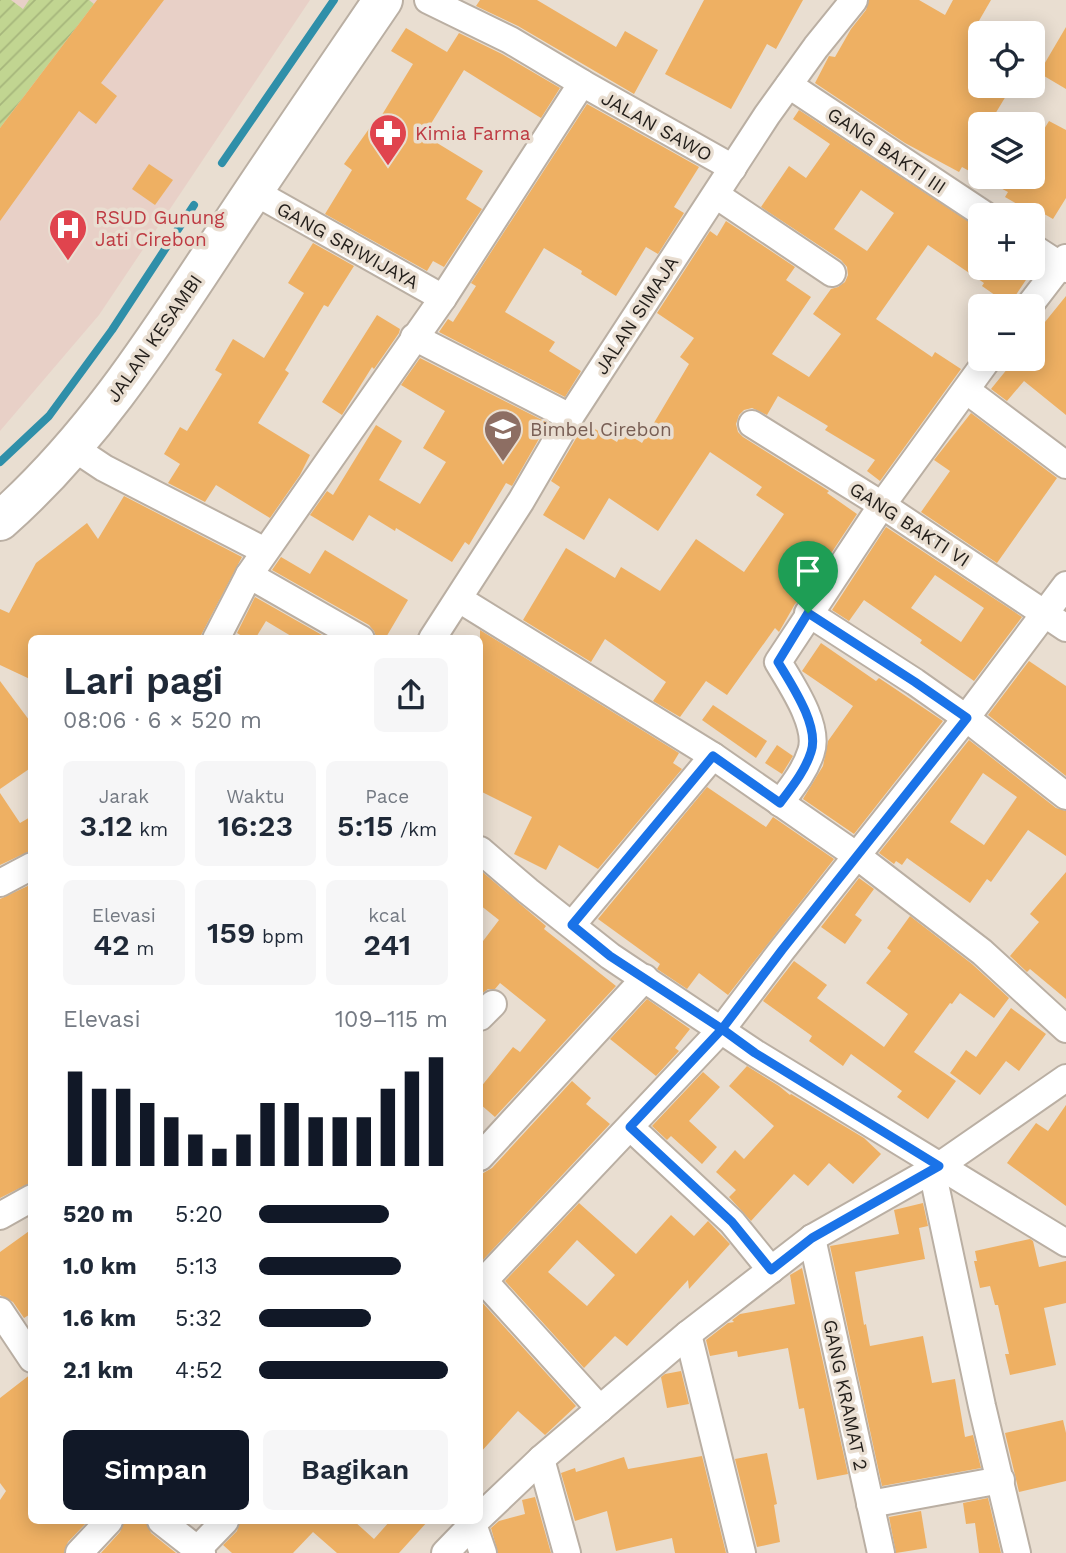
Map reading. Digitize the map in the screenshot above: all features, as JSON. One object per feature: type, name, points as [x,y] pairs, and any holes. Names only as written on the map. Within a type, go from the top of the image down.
[{"type":"main road","name":"JALAN KESAMBI","points":[[0,521],[31,494],[74,448],[123,385],[383,0]]},
{"type":"street","name":"JALAN SAWO","points":[[428,0],[510,40],[733,168]]},
{"type":"street","name":"JALAN SIMAJA","points":[[435,635],[521,501],[570,417],[733,168],[789,85],[854,0]]},
{"type":"street","points":[[218,635],[249,575],[443,298],[582,83]]},
{"type":"street","name":"GANG BAKTI III","points":[[789,85],[968,204]]},
{"type":"street","name":"GANG SRIWIJAYA","points":[[253,191],[443,298]]},
{"type":"street","points":[[716,195],[832,273]]},
{"type":"street","points":[[1038,294],[1064,264],[1045,254]]},
{"type":"street","points":[[414,337],[570,417]]},
{"type":"street","points":[[780,803],[800,776],[813,749],[809,716],[778,662],[882,505],[979,371]]},
{"type":"street","points":[[966,390],[1066,465]]},
{"type":"street","name":"GANG BAKTI VI","points":[[752,424],[882,505],[1056,620]]},
{"type":"street","points":[[74,448],[104,468],[265,551]]},
{"type":"street","points":[[249,575],[354,635]]},
{"type":"street","points":[[483,1282],[722,1029],[967,718],[1056,620],[1066,585]]},
{"type":"street","points":[[459,599],[713,756],[857,856],[982,952],[1066,1028]]},
{"type":"street","points":[[808,613],[967,718],[1066,796]]},
{"type":"street","points":[[572,925],[713,756]]},
{"type":"street","points":[[483,852],[527,891],[610,956],[755,1053],[936,1168],[1066,1242]]},
{"type":"street","points":[[0,883],[28,868]]},
{"type":"street","points":[[483,1154],[645,978]]},
{"type":"street","points":[[483,1513],[541,1459],[688,1334],[812,1238],[936,1168],[1066,1077]]},
{"type":"street","points":[[630,1127],[732,1222],[771,1270]]},
{"type":"street","points":[[936,1168],[982,1406],[1017,1553]]},
{"type":"street","points":[[0,1216],[28,1200]]},
{"type":"street","name":"GANG KRAMAT 2","points":[[812,1238],[881,1553]]},
{"type":"street","points":[[483,1284],[600,1409]]},
{"type":"street","points":[[0,1311],[28,1353]]},
{"type":"street","points":[[688,1334],[743,1553]]},
{"type":"street","points":[[541,1459],[567,1553]]},
{"type":"street","points":[[870,1503],[1001,1480]]},
{"type":"street","points":[[79,1553],[106,1524]]},
{"type":"street","points":[[165,1524],[198,1552],[222,1524]]},
{"type":"street","points":[[445,1553],[471,1524]]},
{"type":"street","points":[[476,1524],[482,1553]]},
{"type":"shaded area","name":"RSUD Gunung Jati Cirebon","points":[[0,0],[310,0],[99,315],[0,431]]},
{"type":"green space","points":[[0,0],[11,0],[23,9],[29,0],[89,0],[94,4],[0,128]]},
{"type":"building","points":[[97,0],[164,0],[101,83],[117,96],[96,124],[79,111],[0,221],[0,128]]},
{"type":"building","points":[[480,0],[537,0],[616,47],[625,31],[658,50],[634,94],[518,26],[476,6]]},
{"type":"building","points":[[704,0],[803,0],[776,49],[767,44],[731,109],[665,74]]},
{"type":"building","points":[[869,0],[919,0],[945,15],[953,0],[991,0],[979,21],[968,21],[968,98],[1005,98],[996,112],[968,112],[968,170],[962,167],[959,172],[905,143],[815,83],[829,56],[835,57],[866,10]]},
{"type":"building","points":[[1066,27],[1066,89],[1045,77],[1045,63]]},
{"type":"building","points":[[406,28],[447,52],[459,33],[502,54],[560,88],[541,118],[464,70],[424,135],[483,171],[466,199],[482,209],[444,267],[433,261],[427,271],[325,214],[352,170],[344,164],[371,126],[374,128],[413,64],[391,51]]},
{"type":"building","points":[[587,104],[699,167],[674,207],[684,213],[658,254],[646,247],[616,296],[544,248],[505,312],[555,342],[549,351],[581,371],[565,397],[439,332],[448,319],[453,322],[476,286],[471,283]]},
{"type":"building","points":[[799,110],[968,221],[968,272],[928,245],[876,319],[932,357],[935,352],[961,369],[880,481],[867,471],[875,460],[825,430],[828,426],[778,396],[767,415],[752,408],[739,415],[736,424],[743,437],[829,491],[827,493],[857,514],[779,632],[775,628],[727,695],[706,681],[680,717],[653,701],[666,682],[605,639],[591,662],[523,620],[566,548],[615,578],[621,567],[660,591],[696,539],[744,572],[784,514],[756,495],[762,487],[710,452],[658,531],[609,498],[584,540],[543,515],[560,487],[551,481],[585,423],[617,442],[623,431],[642,443],[689,364],[680,357],[694,338],[657,313],[710,231],[717,236],[726,221],[795,267],[786,280],[811,297],[772,354],[809,377],[841,334],[813,314],[831,289],[845,282],[847,267],[841,260],[761,207],[789,166],[806,178],[830,144],[793,119]],"holes":[[[861,190],[894,213],[867,251],[834,229]]]},
{"type":"building","points":[[1049,121],[1066,130],[1066,198],[1053,219],[1045,214],[1045,203],[1015,203],[1005,197],[1008,192],[1002,189],[1045,189],[1045,128]]},
{"type":"building","points":[[149,164],[173,180],[155,205],[132,189]]},
{"type":"building","points":[[313,243],[354,266],[328,307],[324,305],[285,370],[289,373],[258,423],[310,455],[300,475],[270,518],[216,485],[205,502],[168,483],[180,464],[164,454],[180,427],[187,431],[222,374],[215,370],[233,339],[264,358],[304,293],[288,283]]},
{"type":"building","points":[[980,280],[1026,280],[1016,294],[993,294],[982,286],[984,283]]},
{"type":"building","points":[[1066,296],[1066,415],[1024,381],[1007,401],[991,389],[1006,371],[1045,371],[1045,322]]},
{"type":"building","points":[[377,315],[400,329],[399,333],[374,369],[372,367],[342,415],[322,402]]},
{"type":"building","points":[[420,358],[548,423],[512,486],[506,483],[469,545],[465,542],[452,562],[369,515],[353,541],[310,515],[327,491],[333,495],[376,425],[402,441],[379,480],[420,504],[446,462],[423,448],[445,411],[401,385]]},
{"type":"building","points":[[971,413],[1057,478],[997,563],[921,512],[950,471],[934,460]]},
{"type":"building","points":[[124,496],[242,557],[201,635],[28,635],[28,678],[0,665],[0,609],[9,613],[36,563],[87,523],[98,539]]},
{"type":"building","points":[[886,527],[1022,617],[974,681],[920,643],[922,640],[864,600],[849,621],[832,610]],"holes":[[[935,575],[984,608],[961,642],[911,608]]]},
{"type":"building","points":[[325,550],[408,600],[387,635],[376,635],[369,625],[272,570],[281,557],[310,574]]},
{"type":"building","points":[[255,597],[322,635],[289,635],[266,621],[257,635],[237,633]]},
{"type":"building","points":[[480,630],[679,753],[673,763],[682,769],[598,869],[559,845],[546,870],[514,854],[532,817],[483,792],[483,635],[480,635]]},
{"type":"building","points":[[821,643],[876,681],[879,678],[943,721],[854,834],[803,799],[823,766],[828,741],[853,706],[802,671]]},
{"type":"building","points":[[1029,661],[1066,686],[1066,776],[988,715]]},
{"type":"building","points":[[0,681],[28,719],[28,770],[0,789]]},
{"type":"building","points":[[713,705],[767,741],[756,758],[702,720]]},
{"type":"building","points":[[969,740],[1056,808],[1066,811],[1066,856],[1028,830],[991,882],[987,879],[970,903],[907,858],[902,865],[896,861],[894,864],[879,853]],"holes":[[[983,773],[1017,797],[984,845],[950,822]]]},
{"type":"building","points":[[777,745],[793,756],[782,774],[765,763]]},
{"type":"building","points":[[707,787],[766,827],[773,817],[834,859],[728,995],[699,973],[687,989],[657,969],[660,964],[598,919]]},
{"type":"building","points":[[0,793],[20,823],[28,818],[28,852],[0,865]]},
{"type":"building","points":[[1066,872],[1066,999],[1030,969],[1027,972],[1010,956],[1039,922],[1030,914]]},
{"type":"building","points":[[483,873],[546,926],[544,929],[616,986],[495,1117],[483,1107],[483,1084],[513,1047],[520,1052],[546,1020],[500,983],[495,989],[483,993],[483,941],[499,920],[483,907]]},
{"type":"building","points":[[859,878],[874,889],[855,915],[862,920],[845,944],[821,927]]},
{"type":"building","points":[[28,886],[28,1184],[0,1198],[0,899]]},
{"type":"building","points":[[910,916],[972,964],[1009,998],[994,1018],[960,993],[914,1052],[956,1081],[928,1119],[897,1097],[902,1091],[851,1054],[843,1066],[809,1041],[812,1036],[763,1001],[794,961],[827,985],[817,998],[884,1047],[908,1014],[866,983],[891,951],[887,948]]},
{"type":"building","points":[[647,999],[690,1029],[675,1048],[679,1051],[656,1076],[610,1039]]},
{"type":"building","points":[[1011,1008],[1046,1034],[1019,1071],[1006,1061],[980,1095],[950,1073],[966,1050],[976,1057]]},
{"type":"building","points":[[747,1066],[790,1095],[864,1138],[881,1154],[853,1184],[829,1163],[808,1186],[794,1174],[751,1221],[729,1197],[736,1190],[716,1172],[735,1150],[744,1159],[774,1126],[729,1086]]},
{"type":"building","points":[[703,1072],[720,1087],[689,1121],[717,1147],[702,1164],[671,1136],[667,1140],[652,1126]]},
{"type":"building","points":[[572,1081],[591,1098],[586,1104],[610,1124],[483,1260],[483,1173],[492,1168]]},
{"type":"building","points":[[1066,1105],[1066,1206],[1007,1163],[1036,1123],[1048,1131]]},
{"type":"building","points":[[579,1203],[636,1254],[671,1215],[694,1236],[708,1221],[730,1244],[689,1289],[688,1280],[627,1346],[615,1336],[584,1368],[505,1281]],"holes":[[[577,1240],[615,1275],[587,1306],[548,1272]]]},
{"type":"building","points":[[923,1203],[928,1226],[919,1228],[925,1259],[855,1272],[864,1325],[866,1324],[870,1346],[923,1336],[932,1383],[955,1379],[965,1437],[973,1435],[981,1468],[882,1486],[830,1246],[899,1234],[894,1210]]},
{"type":"building","points":[[28,1232],[28,1316],[24,1318],[13,1302],[0,1295],[0,1252]]},
{"type":"building","points":[[1030,1239],[1033,1241],[1039,1267],[1066,1261],[1066,1303],[1044,1308],[1056,1365],[1010,1375],[1005,1354],[1009,1354],[998,1305],[995,1305],[990,1286],[980,1288],[974,1261],[977,1261],[975,1251]]},
{"type":"building","points":[[802,1268],[848,1474],[817,1480],[804,1408],[799,1409],[788,1348],[738,1357],[737,1351],[710,1356],[706,1340],[728,1323],[734,1322],[732,1320],[740,1314],[795,1304],[790,1275]]},
{"type":"building","points":[[483,1303],[576,1406],[545,1435],[518,1411],[483,1450]]},
{"type":"building","points":[[681,1371],[689,1404],[667,1408],[661,1377]]},
{"type":"building","points":[[28,1376],[28,1524],[85,1524],[68,1542],[64,1553],[0,1553],[0,1500],[6,1491],[0,1483],[0,1398]]},
{"type":"building","points":[[1063,1420],[1066,1433],[1066,1481],[1019,1492],[1005,1433]]},
{"type":"building","points":[[767,1453],[777,1504],[774,1505],[780,1542],[757,1547],[735,1459]]},
{"type":"building","points":[[702,1456],[726,1553],[675,1553],[672,1538],[616,1551],[607,1511],[575,1521],[561,1473],[575,1468],[576,1472],[624,1457],[628,1469]]},
{"type":"building","points":[[535,1497],[551,1553],[498,1553],[491,1528],[499,1521],[525,1514],[522,1500]]},
{"type":"building","points":[[988,1498],[1001,1553],[979,1553],[975,1523],[966,1524],[963,1503]]},
{"type":"building","points":[[921,1511],[927,1548],[896,1553],[889,1517]]},
{"type":"building","points":[[123,1524],[147,1524],[151,1533],[176,1553],[101,1553],[120,1532]]},
{"type":"building","points":[[239,1524],[357,1524],[374,1539],[387,1524],[425,1524],[399,1553],[337,1553],[313,1532],[293,1553],[232,1553],[223,1545],[237,1531]]},
{"type":"waterway","points":[[222,163],[334,0]]},
{"type":"waterway","points":[[0,462],[49,416],[112,330],[194,205]]},
{"type":"place","name":"Kimia Farma","points":[[388,167]]},
{"type":"place","name":"RSUD Gunung Jati Cirebon","points":[[68,262]]},
{"type":"place","name":"Bimbel Cirebon","points":[[503,463]]},
{"type":"route","points":[[808,613],[778,662],[809,716],[813,749],[800,776],[780,803],[713,756],[572,925],[610,956],[722,1029],[630,1127],[732,1222],[771,1270],[812,1238],[939,1166],[755,1053],[722,1029],[967,718],[808,613]]}]
